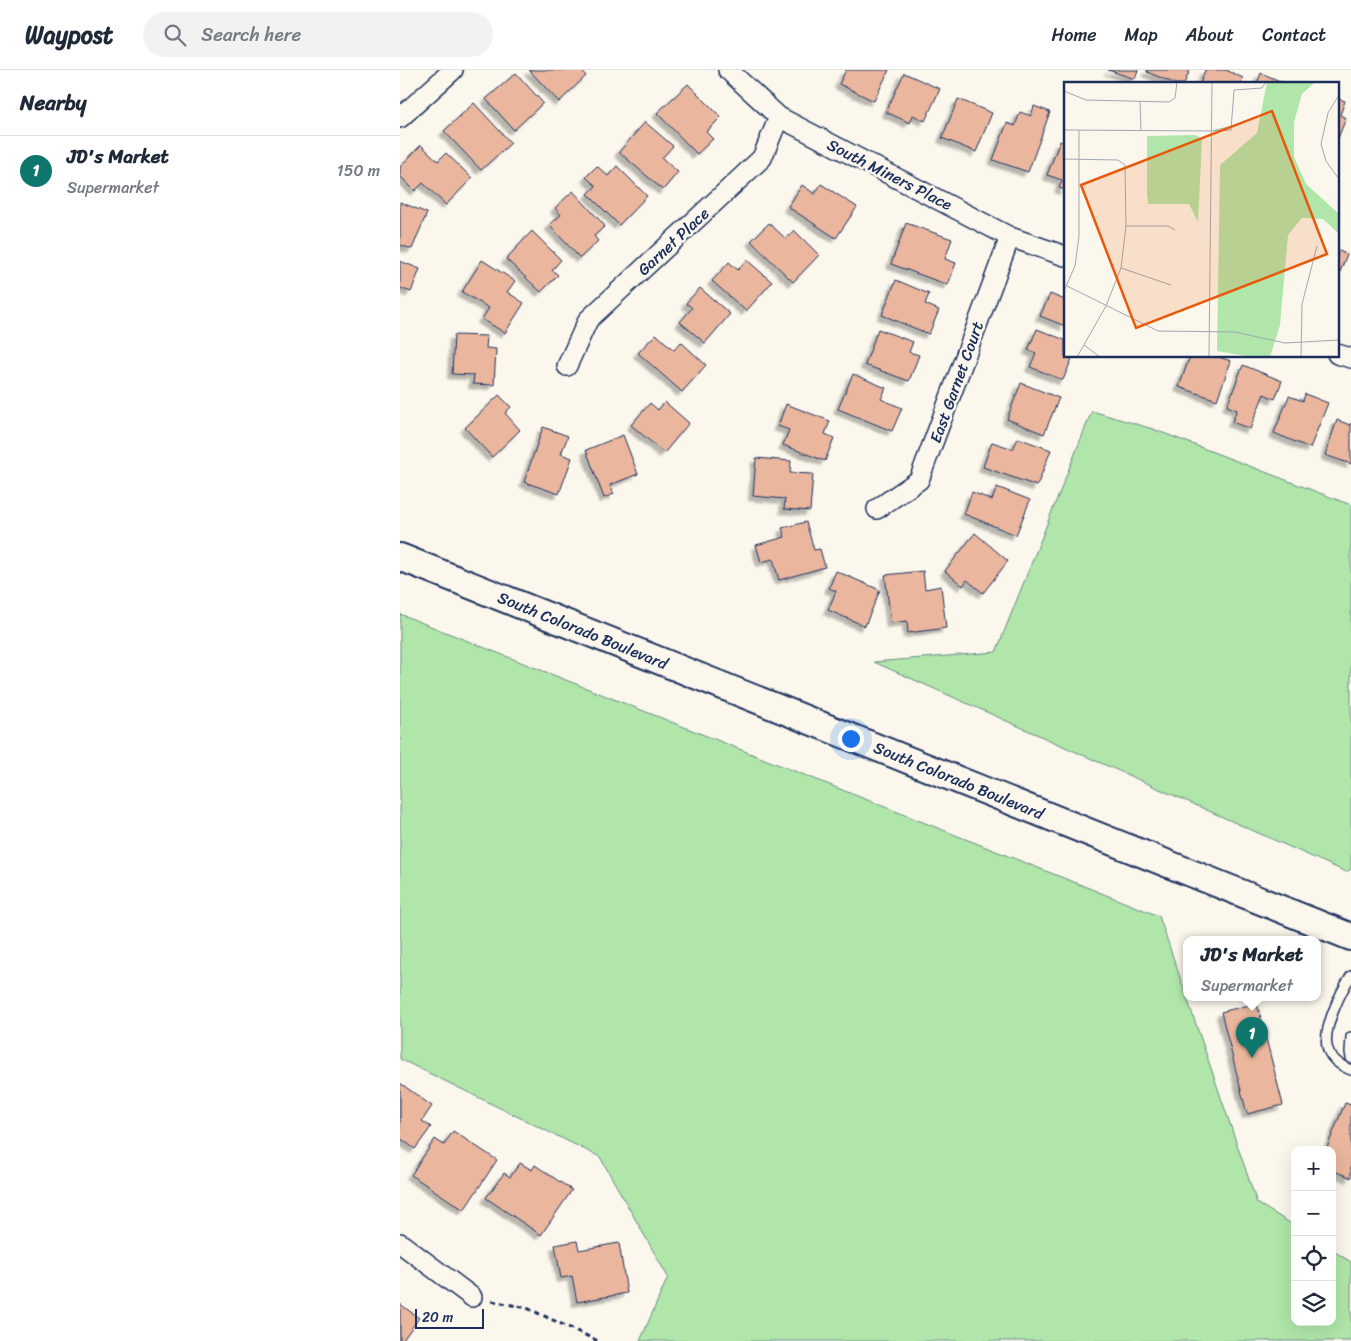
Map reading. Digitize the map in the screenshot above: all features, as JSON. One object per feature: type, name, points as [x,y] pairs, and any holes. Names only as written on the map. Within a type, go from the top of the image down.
[{"type":"main road","name":"South Colorado Boulevard","points":[[400,558],[1351,937]]},
{"type":"street","points":[[400,118],[453,70]]},
{"type":"street","name":"South Miners Place","points":[[728,70],[779,117],[1010,237],[1064,256]]},
{"type":"street","name":"Garnet Place","points":[[567,366],[588,320],[762,158],[779,117]]},
{"type":"street","name":"East Garnet Court","points":[[877,509],[919,480],[1010,237]]},
{"type":"street","points":[[1338,354],[1351,358]]},
{"type":"street","points":[[400,1243],[472,1297]]},
{"type":"lane","points":[[1351,976],[1340,994],[1326,1034],[1327,1049],[1330,1054],[1339,1064],[1351,1070]]},
{"type":"lane","points":[[1351,1037],[1351,1058]]},
{"type":"path","points":[[472,1297],[526,1308],[598,1341]]},
{"type":"green space","points":[[1092,411],[1153,429],[1351,505],[1351,869],[1346,872],[874,662],[996,652]]},
{"type":"green space","points":[[400,614],[1159,916],[1183,986],[1183,1001],[1188,1001],[1257,1203],[1291,1224],[1291,1326],[1336,1326],[1336,1253],[1351,1262],[1351,1341],[640,1341],[668,1277],[600,1157],[400,1059]]},
{"type":"building","points":[[529,70],[581,70],[586,76],[559,102]]},
{"type":"building","points":[[846,70],[889,70],[874,101],[839,84]]},
{"type":"building","points":[[1108,70],[1138,70],[1135,79]]},
{"type":"building","points":[[1147,70],[1190,70],[1185,82],[1171,82],[1147,72]]},
{"type":"building","points":[[1205,70],[1228,70],[1243,78],[1241,82],[1201,82]]},
{"type":"building","points":[[516,73],[543,103],[514,130],[486,99]]},
{"type":"building","points":[[904,73],[940,89],[925,121],[913,115],[910,123],[886,112]]},
{"type":"building","points":[[1261,73],[1282,82],[1258,82]]},
{"type":"building","points":[[688,84],[721,117],[706,132],[713,139],[697,154],[657,113]]},
{"type":"building","points":[[1338,98],[1345,101],[1340,115],[1346,118],[1338,138]]},
{"type":"building","points":[[958,99],[992,113],[976,152],[942,138]]},
{"type":"building","points":[[474,103],[511,143],[481,170],[444,131]]},
{"type":"building","points":[[1034,106],[1050,112],[1028,172],[993,160],[1007,123],[1015,126],[1020,112],[1031,116]]},
{"type":"building","points":[[645,122],[673,146],[662,158],[678,172],[663,190],[619,152]]},
{"type":"building","points":[[1060,141],[1064,143],[1064,190],[1059,188],[1062,180],[1047,175]]},
{"type":"building","points":[[421,145],[438,161],[446,153],[472,178],[446,205],[423,183],[415,191],[400,176],[400,167]]},
{"type":"building","points":[[597,166],[608,176],[617,166],[647,196],[619,225],[588,194],[596,186],[586,177]]},
{"type":"building","points":[[821,184],[857,207],[836,238],[788,207],[802,185],[815,194]]},
{"type":"building","points":[[573,191],[605,226],[594,236],[598,241],[580,258],[549,225],[561,215],[555,208]]},
{"type":"building","points":[[400,202],[427,213],[412,249],[400,245]]},
{"type":"building","points":[[769,223],[786,239],[794,230],[819,255],[793,282],[751,241]]},
{"type":"building","points":[[906,223],[952,239],[945,259],[956,263],[948,285],[891,264]]},
{"type":"building","points":[[532,231],[561,260],[552,270],[558,275],[541,292],[506,259]]},
{"type":"building","points":[[1338,250],[1347,254],[1338,277]]},
{"type":"building","points":[[482,260],[515,281],[507,292],[524,303],[505,333],[482,319],[489,308],[462,292]]},
{"type":"building","points":[[747,260],[772,282],[746,311],[712,281],[729,262],[738,270]]},
{"type":"building","points":[[400,261],[420,269],[411,292],[400,288]]},
{"type":"building","points":[[896,280],[929,294],[925,304],[939,310],[929,334],[882,315]]},
{"type":"building","points":[[700,288],[730,314],[705,343],[680,322],[692,308],[686,303]]},
{"type":"building","points":[[1050,294],[1064,300],[1064,326],[1040,316]]},
{"type":"building","points":[[878,329],[913,342],[909,352],[919,355],[909,381],[865,365]]},
{"type":"building","points":[[1037,329],[1064,340],[1064,358],[1072,358],[1063,380],[1030,367],[1036,353],[1028,350]]},
{"type":"building","points":[[656,334],[674,350],[681,342],[706,365],[682,392],[638,353]]},
{"type":"building","points":[[454,335],[487,336],[486,348],[496,349],[494,385],[473,384],[474,375],[452,374]]},
{"type":"building","points":[[1189,358],[1222,358],[1231,361],[1217,400],[1179,387]]},
{"type":"building","points":[[1243,365],[1282,381],[1275,399],[1264,394],[1250,429],[1232,422],[1237,410],[1227,406]]},
{"type":"building","points":[[853,374],[886,388],[881,399],[902,408],[892,431],[838,409]]},
{"type":"building","points":[[1021,383],[1059,398],[1044,434],[1007,419]]},
{"type":"building","points":[[1305,394],[1328,403],[1310,448],[1274,433],[1289,396],[1303,401]]},
{"type":"building","points":[[499,395],[511,407],[505,413],[520,430],[492,457],[465,428]]},
{"type":"building","points":[[665,402],[689,423],[664,453],[631,425],[650,403],[658,410]]},
{"type":"building","points":[[786,404],[830,421],[825,434],[834,438],[825,461],[783,445],[789,430],[778,426]]},
{"type":"building","points":[[1337,420],[1350,425],[1351,423],[1351,464],[1325,455]]},
{"type":"building","points":[[543,427],[568,436],[561,454],[572,458],[559,494],[524,482]]},
{"type":"building","points":[[623,435],[638,474],[610,485],[614,494],[604,498],[586,450]]},
{"type":"building","points":[[1018,438],[1051,450],[1037,486],[983,467],[992,442],[1013,449]]},
{"type":"building","points":[[756,458],[791,461],[790,473],[813,474],[810,511],[784,509],[785,499],[753,496]]},
{"type":"building","points":[[997,487],[1030,500],[1016,535],[964,514],[972,492],[992,500]]},
{"type":"building","points":[[806,522],[814,550],[820,549],[825,567],[779,580],[773,559],[761,562],[756,545],[785,537],[782,528]]},
{"type":"building","points":[[975,533],[1008,561],[983,593],[967,580],[963,586],[945,571]]},
{"type":"building","points":[[836,571],[880,590],[865,626],[828,610],[836,591],[829,588]]},
{"type":"building","points":[[923,571],[925,589],[941,586],[946,628],[908,633],[907,621],[891,623],[885,575]]},
{"type":"building","points":[[1257,1003],[1283,1105],[1247,1114],[1221,1012]]},
{"type":"building","points":[[400,1083],[432,1106],[422,1121],[431,1127],[415,1149],[400,1138]]},
{"type":"building","points":[[1345,1103],[1351,1105],[1351,1178],[1336,1172],[1336,1146],[1328,1146]]},
{"type":"building","points":[[453,1131],[497,1160],[464,1210],[411,1175],[435,1139],[444,1145]]},
{"type":"building","points":[[520,1163],[532,1170],[535,1165],[572,1190],[541,1235],[486,1198],[504,1173],[510,1177]]},
{"type":"building","points":[[577,1241],[579,1250],[619,1243],[627,1293],[577,1302],[572,1276],[561,1278],[555,1245]]},
{"type":"building","points":[[400,1304],[419,1318],[402,1341],[400,1341]]},
{"type":"place","name":"JD's Market","points":[[1252,1058]]}]
